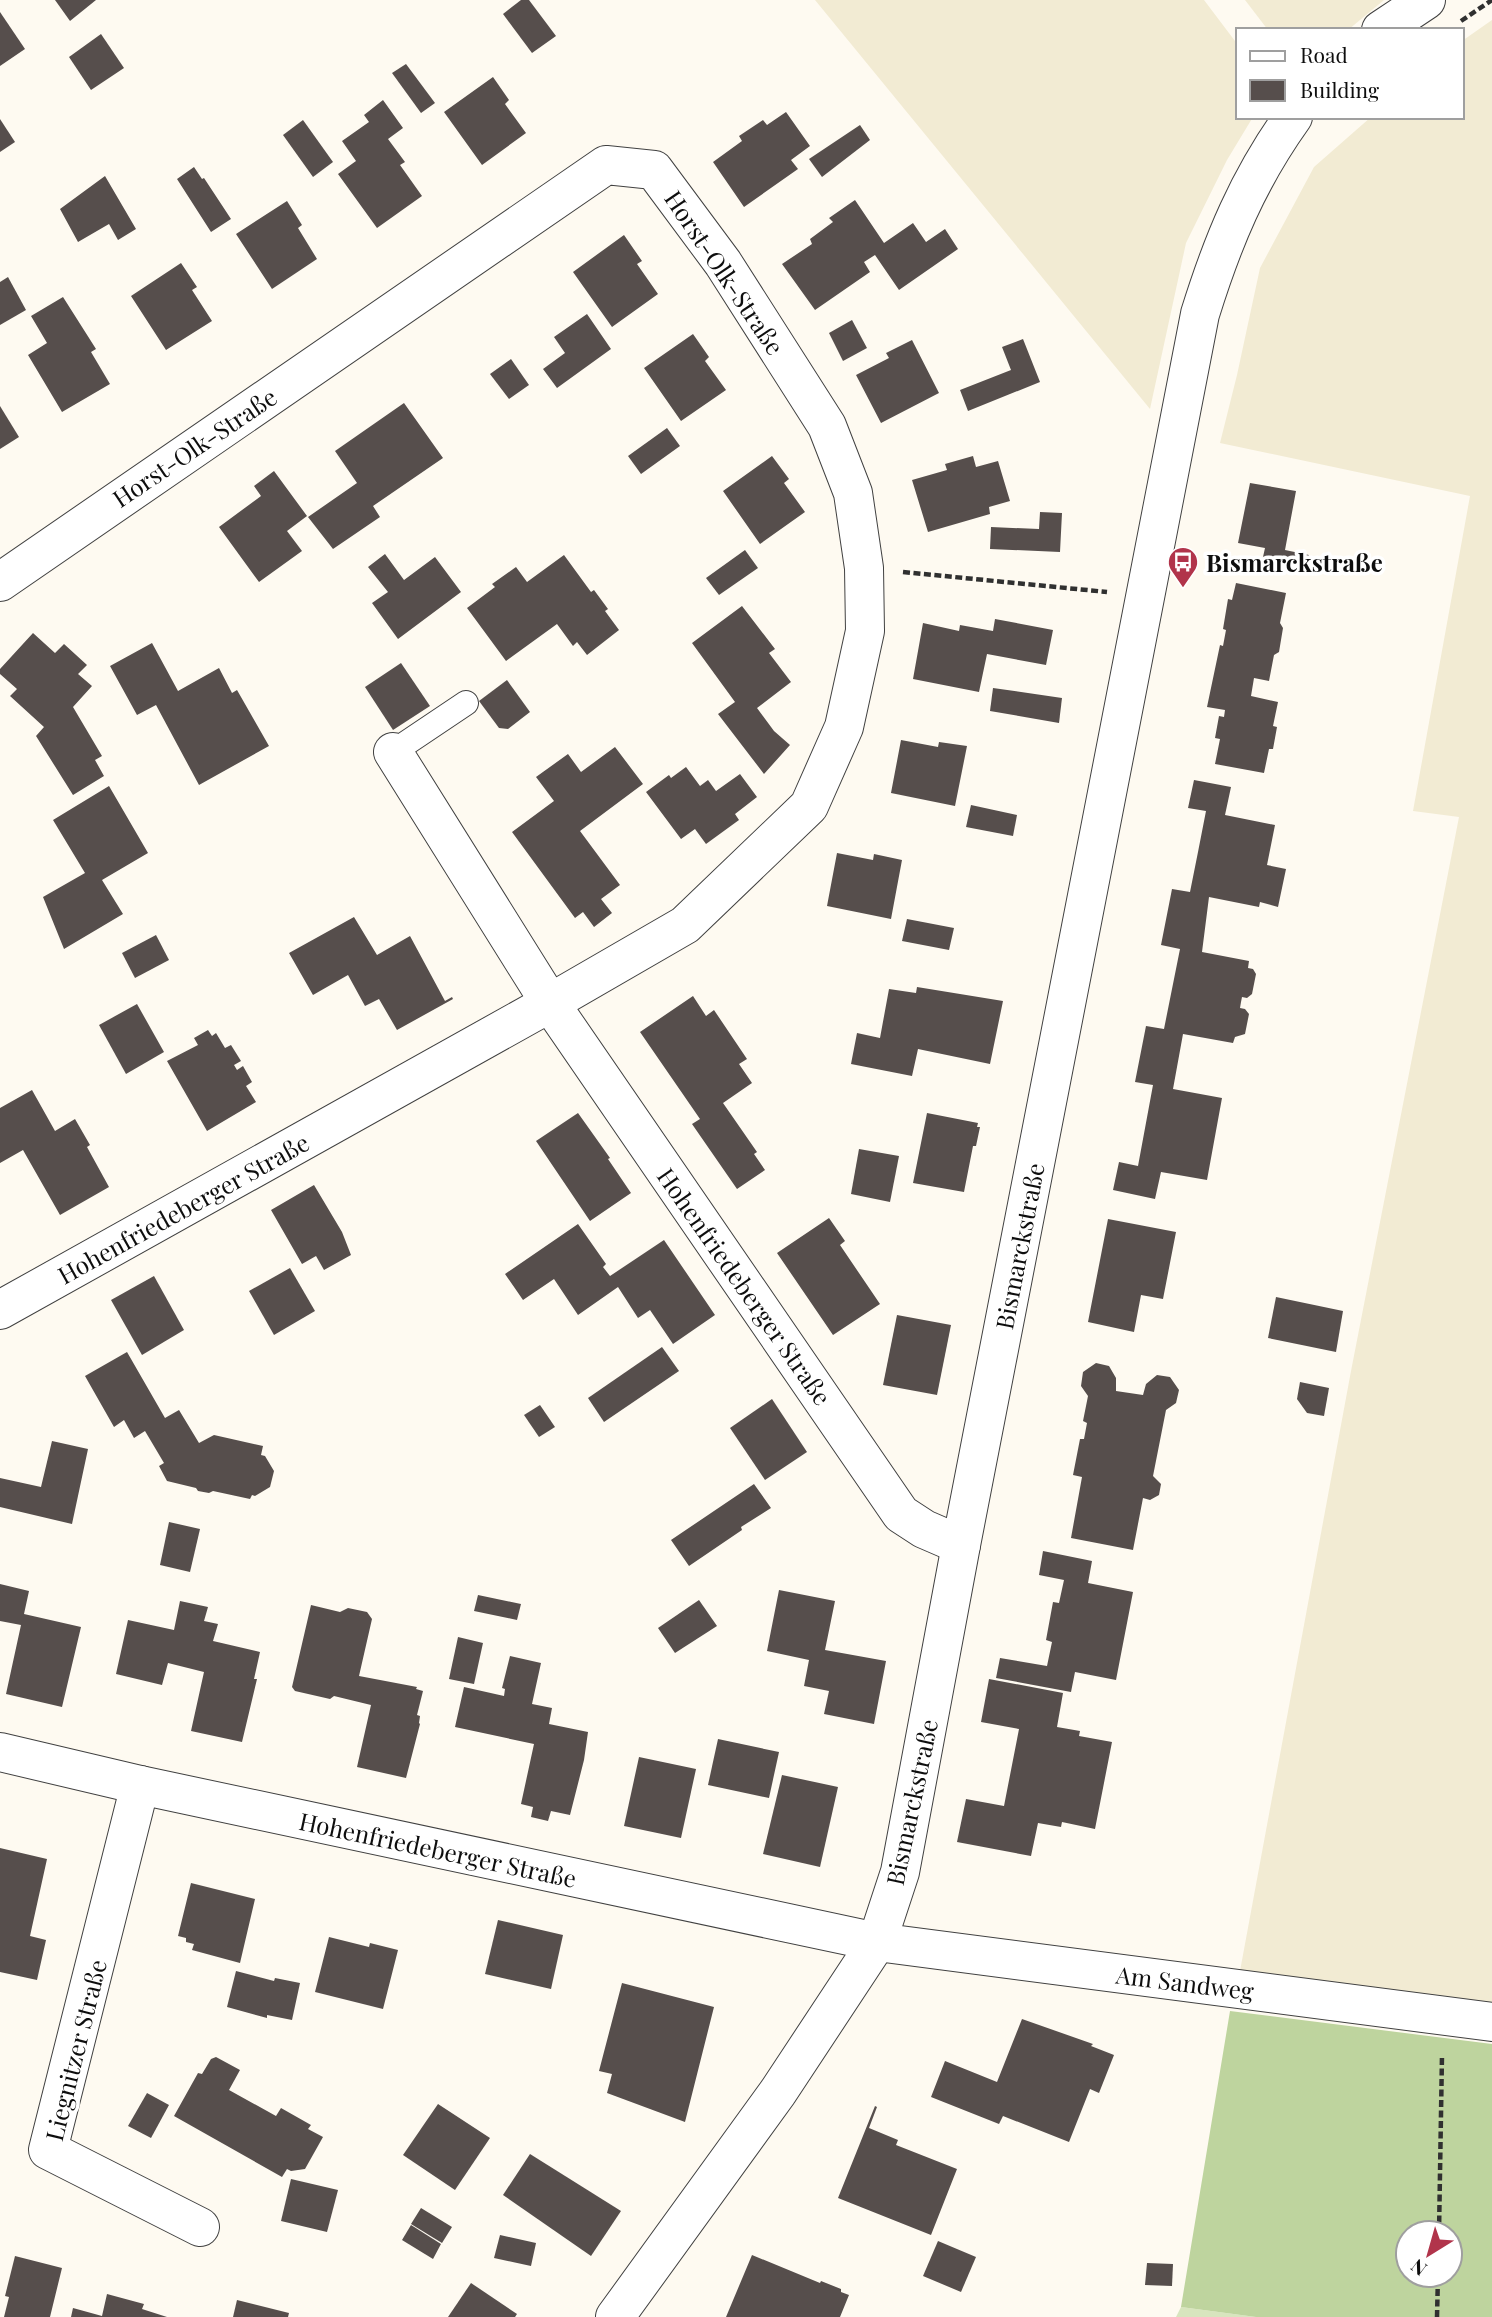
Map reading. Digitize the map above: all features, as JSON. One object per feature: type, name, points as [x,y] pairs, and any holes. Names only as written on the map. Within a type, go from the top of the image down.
[{"type":"street","points":[[1384,28],[1426,0]]},
{"type":"street","name":"Bismarckstraße","points":[[615,2317],[778,2092],[877,1942],[900,1872],[1146,597],[1185,380],[1200,313],[1218,254],[1266,155],[1292,119]]},
{"type":"street","name":"Horst-Olk-Straße","points":[[0,582],[606,165],[654,170],[723,263],[828,426],[853,493],[864,568],[865,631],[844,727],[808,806],[685,925],[550,1003]]},
{"type":"street","name":"Hohenfriedeberger Straße","points":[[393,752],[550,1003],[901,1514],[961,1545]]},
{"type":"street","name":"Hohenfriedeberger Straße","points":[[0,1310],[550,1003]]},
{"type":"street","name":"Hohenfriedeberger Straße","points":[[0,1752],[140,1785],[877,1942]]},
{"type":"street","name":"Liegnitzer Straße","points":[[140,1785],[48,2150],[200,2227]]},
{"type":"street","name":"Am Sandweg","points":[[877,1942],[1492,2022]]},
{"type":"lane","points":[[393,752],[466,703]]},
{"type":"path","points":[[1459,22],[1492,1]]},
{"type":"path","points":[[864,568],[1146,597]]},
{"type":"path","points":[[1438,2219],[1443,2016]]},
{"type":"path","points":[[1437,2317],[1438,2289]]},
{"type":"shaded area","points":[[815,0],[1204,0],[1236,42],[1236,119],[1252,119],[1227,160],[1186,243],[1150,409]]},
{"type":"shaded area","points":[[1245,0],[1384,0],[1350,28],[1266,28]]},
{"type":"shaded area","points":[[1492,20],[1492,2003],[1240,1971],[1351,1371],[1459,817],[1413,811],[1470,496],[1220,443],[1260,268],[1314,167],[1369,119],[1464,119],[1464,40]]},
{"type":"green space","points":[[1230,2011],[1492,2044],[1492,2317],[1256,2317],[1181,2307]]},
{"type":"green space","points":[[1181,2307],[1256,2317],[1176,2317]]},
{"type":"building","points":[[55,0],[96,0],[70,21]]},
{"type":"building","points":[[521,0],[529,0],[556,36],[532,53],[503,14]]},
{"type":"building","points":[[0,12],[25,49],[0,66]]},
{"type":"building","points":[[101,34],[124,68],[91,90],[69,57]]},
{"type":"building","points":[[406,64],[435,103],[421,113],[392,73]]},
{"type":"building","points":[[493,77],[509,100],[505,104],[526,133],[482,165],[444,112]]},
{"type":"building","points":[[383,100],[403,128],[388,139],[405,162],[400,165],[422,196],[377,228],[338,174],[356,161],[342,141],[369,122],[364,115]]},
{"type":"building","points":[[786,112],[810,146],[791,160],[798,169],[744,207],[713,162],[742,141],[739,136],[763,120],[767,125]]},
{"type":"building","points":[[0,119],[15,142],[0,152]]},
{"type":"building","points":[[303,120],[333,162],[313,177],[283,135]]},
{"type":"building","points":[[860,125],[870,140],[822,177],[809,159]]},
{"type":"building","points":[[194,167],[231,219],[211,232],[177,179]]},
{"type":"building","points":[[105,176],[136,229],[118,240],[109,224],[78,242],[60,209]]},
{"type":"building","points":[[855,200],[884,243],[913,223],[926,242],[945,229],[958,249],[899,290],[875,255],[864,262],[870,272],[815,310],[782,264],[812,244],[810,239],[833,222],[829,218]]},
{"type":"building","points":[[287,201],[302,225],[298,228],[317,259],[272,289],[236,234]]},
{"type":"building","points":[[624,235],[642,261],[637,264],[658,294],[612,327],[573,272]]},
{"type":"building","points":[[181,263],[197,287],[192,290],[212,321],[166,350],[131,296]]},
{"type":"building","points":[[8,277],[26,310],[0,325],[0,282]]},
{"type":"building","points":[[63,297],[96,349],[91,352],[110,384],[62,412],[28,355],[47,343],[31,316]]},
{"type":"building","points":[[587,314],[611,349],[557,388],[543,369],[565,353],[554,337]]},
{"type":"building","points":[[852,320],[867,348],[843,361],[829,333]]},
{"type":"building","points":[[693,334],[709,357],[705,361],[726,390],[681,421],[644,368]]},
{"type":"building","points":[[1023,339],[1040,382],[968,411],[960,390],[1011,370],[1002,347]]},
{"type":"building","points":[[912,340],[939,393],[881,423],[856,375],[889,358],[886,353]]},
{"type":"building","points":[[511,359],[529,385],[509,399],[490,374]]},
{"type":"building","points":[[404,403],[443,458],[373,506],[380,517],[333,549],[308,517],[357,483],[335,451]]},
{"type":"building","points":[[0,406],[19,437],[0,449]]},
{"type":"building","points":[[667,428],[680,446],[641,474],[628,456]]},
{"type":"building","points":[[772,456],[789,479],[784,483],[805,512],[760,544],[723,491]]},
{"type":"building","points":[[973,456],[976,467],[998,461],[1010,501],[989,507],[990,514],[928,532],[912,480],[947,470],[945,464]]},
{"type":"building","points":[[274,471],[307,516],[287,531],[302,551],[259,582],[219,527],[261,496],[254,486]]},
{"type":"building","points":[[1250,483],[1296,491],[1285,550],[1309,555],[1306,574],[1261,566],[1265,548],[1238,543]]},
{"type":"building","points":[[1040,512],[1062,513],[1060,552],[990,549],[991,527],[1039,529]]},
{"type":"building","points":[[745,550],[758,568],[719,595],[706,578]]},
{"type":"building","points":[[385,554],[404,580],[435,557],[461,592],[398,639],[372,603],[388,592],[368,567]]},
{"type":"building","points":[[564,555],[591,592],[594,590],[608,609],[605,611],[619,630],[587,655],[577,642],[573,646],[557,624],[506,661],[467,608],[495,587],[492,584],[516,567],[527,582]]},
{"type":"building","points":[[1236,583],[1286,593],[1280,623],[1283,628],[1279,652],[1274,655],[1269,681],[1254,678],[1251,696],[1278,702],[1273,726],[1277,727],[1273,749],[1269,749],[1264,773],[1215,764],[1220,739],[1215,738],[1219,716],[1224,717],[1225,710],[1207,707],[1220,645],[1223,646],[1228,599],[1232,600]]},
{"type":"building","points":[[742,606],[775,649],[769,653],[791,682],[757,708],[774,731],[790,745],[764,774],[718,714],[735,702],[692,643]]},
{"type":"building","points":[[995,619],[1053,630],[1046,665],[987,654],[979,692],[913,679],[923,623],[959,631],[960,625],[993,631]]},
{"type":"building","points":[[33,633],[55,653],[64,644],[87,665],[78,674],[92,686],[73,707],[102,756],[95,760],[104,776],[73,795],[36,736],[44,727],[10,696],[17,689],[0,674],[0,669]]},
{"type":"building","points":[[152,643],[178,691],[219,668],[232,693],[237,690],[269,746],[199,785],[156,705],[137,715],[110,666]]},
{"type":"building","points":[[401,663],[430,706],[393,730],[365,687]]},
{"type":"building","points":[[507,680],[530,712],[508,729],[499,728],[479,701]]},
{"type":"building","points":[[993,688],[1062,698],[1059,723],[990,711]]},
{"type":"building","points":[[901,740],[938,747],[939,742],[967,746],[955,806],[891,793]]},
{"type":"building","points":[[615,747],[643,784],[580,831],[620,885],[601,899],[612,913],[594,927],[583,912],[575,918],[512,832],[554,801],[536,777],[568,754],[581,772]]},
{"type":"building","points":[[686,767],[700,786],[708,780],[716,791],[740,774],[757,797],[735,814],[739,820],[706,844],[695,829],[681,839],[646,792],[669,775],[671,778]]},
{"type":"building","points":[[1194,780],[1231,787],[1225,815],[1275,825],[1267,865],[1286,869],[1278,907],[1260,902],[1259,907],[1209,897],[1202,952],[1249,961],[1248,968],[1253,969],[1256,974],[1252,994],[1247,998],[1242,997],[1240,1008],[1249,1014],[1245,1034],[1235,1037],[1233,1043],[1183,1034],[1173,1089],[1222,1098],[1207,1180],[1161,1172],[1155,1199],[1113,1190],[1119,1162],[1138,1166],[1153,1085],[1135,1082],[1146,1026],[1164,1029],[1180,949],[1161,945],[1172,889],[1190,892],[1206,811],[1188,808]]},
{"type":"building","points":[[109,786],[148,853],[102,880],[123,914],[64,949],[43,897],[85,873],[53,820]]},
{"type":"building","points":[[971,805],[1017,815],[1013,836],[966,827]]},
{"type":"building","points":[[837,853],[873,860],[874,854],[902,860],[891,919],[827,906]]},
{"type":"building","points":[[354,917],[377,955],[410,936],[445,1001],[452,997],[453,999],[397,1030],[379,999],[365,1006],[348,975],[313,995],[289,953]]},
{"type":"building","points":[[907,919],[954,928],[949,950],[902,941]]},
{"type":"building","points":[[156,935],[169,960],[135,978],[122,953]]},
{"type":"building","points":[[917,987],[1003,1001],[990,1064],[918,1049],[912,1076],[851,1064],[857,1033],[880,1038],[889,989],[916,993]]},
{"type":"building","points":[[693,996],[706,1016],[714,1010],[747,1059],[739,1064],[752,1083],[723,1103],[757,1152],[754,1154],[765,1170],[737,1189],[692,1124],[700,1119],[640,1032]]},
{"type":"building","points":[[137,1004],[164,1052],[126,1074],[99,1025]]},
{"type":"building","points":[[208,1030],[212,1036],[216,1033],[225,1048],[231,1045],[241,1061],[234,1065],[237,1070],[243,1066],[252,1082],[246,1086],[256,1102],[207,1131],[167,1061],[198,1045],[194,1038]]},
{"type":"building","points":[[32,1090],[55,1131],[75,1119],[109,1187],[60,1215],[23,1150],[0,1163],[0,1108]]},
{"type":"building","points":[[578,1113],[631,1193],[590,1221],[536,1141]]},
{"type":"building","points":[[927,1113],[978,1123],[977,1127],[980,1127],[976,1146],[973,1146],[964,1192],[913,1183]]},
{"type":"building","points":[[859,1149],[899,1156],[890,1202],[851,1194]]},
{"type":"building","points":[[314,1185],[342,1232],[351,1255],[324,1270],[316,1256],[302,1264],[271,1210]]},
{"type":"building","points":[[829,1218],[845,1241],[840,1245],[880,1304],[833,1335],[777,1253]]},
{"type":"building","points":[[1108,1219],[1176,1232],[1163,1299],[1141,1295],[1134,1332],[1088,1322]]},
{"type":"building","points":[[578,1224],[606,1264],[603,1267],[610,1276],[664,1240],[715,1315],[673,1344],[650,1310],[638,1318],[618,1287],[578,1315],[554,1279],[523,1300],[505,1274]]},
{"type":"building","points":[[290,1268],[315,1311],[274,1335],[249,1291]]},
{"type":"building","points":[[154,1276],[184,1330],[142,1355],[111,1300]]},
{"type":"building","points":[[1276,1297],[1343,1311],[1336,1352],[1268,1338]]},
{"type":"building","points":[[897,1315],[951,1325],[937,1395],[883,1385]]},
{"type":"building","points":[[662,1347],[679,1371],[604,1422],[588,1398]]},
{"type":"building","points":[[127,1352],[165,1418],[179,1410],[199,1443],[214,1435],[263,1446],[261,1455],[265,1456],[274,1471],[270,1487],[255,1496],[252,1495],[250,1499],[213,1491],[198,1491],[196,1488],[167,1481],[159,1466],[164,1463],[145,1431],[134,1438],[124,1420],[114,1427],[85,1376]]},
{"type":"building","points":[[1096,1363],[1109,1366],[1116,1378],[1116,1391],[1143,1395],[1146,1384],[1157,1375],[1170,1377],[1179,1390],[1176,1403],[1166,1410],[1153,1476],[1161,1484],[1159,1495],[1150,1500],[1143,1498],[1133,1550],[1071,1538],[1082,1477],[1073,1475],[1080,1439],[1084,1439],[1087,1423],[1083,1421],[1088,1396],[1081,1386],[1083,1372]]},
{"type":"building","points":[[1300,1382],[1329,1388],[1324,1416],[1307,1413],[1297,1399]]},
{"type":"building","points":[[772,1399],[807,1452],[765,1480],[730,1428]]},
{"type":"building","points":[[540,1405],[555,1427],[539,1437],[524,1415]]},
{"type":"building","points":[[52,1441],[88,1449],[72,1524],[0,1507],[0,1478],[41,1487]]},
{"type":"building","points":[[754,1484],[771,1508],[689,1566],[671,1540]]},
{"type":"building","points":[[169,1522],[200,1529],[190,1572],[160,1565]]},
{"type":"building","points":[[1043,1551],[1092,1561],[1088,1583],[1133,1592],[1116,1680],[1075,1672],[1071,1692],[996,1678],[1000,1658],[1047,1666],[1052,1642],[1046,1640],[1053,1602],[1059,1603],[1064,1580],[1039,1575]]},
{"type":"building","points":[[0,1584],[29,1591],[24,1614],[81,1627],[62,1707],[6,1694],[21,1625],[0,1621]]},
{"type":"building","points":[[779,1590],[835,1601],[825,1650],[886,1661],[874,1724],[824,1714],[829,1691],[804,1686],[809,1660],[767,1651]]},
{"type":"building","points":[[478,1595],[521,1604],[517,1620],[474,1611]]},
{"type":"building","points":[[699,1600],[717,1626],[675,1653],[658,1628]]},
{"type":"building","points":[[180,1601],[208,1607],[204,1621],[218,1624],[213,1641],[260,1652],[254,1679],[257,1679],[242,1742],[191,1731],[204,1672],[168,1663],[162,1685],[116,1674],[128,1620],[174,1630]]},
{"type":"building","points":[[311,1605],[340,1612],[348,1608],[367,1612],[372,1619],[359,1676],[417,1687],[416,1689],[423,1691],[417,1715],[420,1716],[420,1724],[406,1778],[357,1767],[371,1705],[334,1696],[330,1699],[295,1691],[292,1687]]},
{"type":"building","points":[[458,1637],[483,1643],[474,1684],[449,1679]]},
{"type":"building","points":[[510,1656],[541,1663],[532,1704],[552,1708],[549,1724],[588,1732],[570,1815],[551,1811],[548,1821],[531,1817],[533,1807],[521,1804],[534,1744],[455,1727],[464,1687],[504,1696],[505,1689],[502,1688]]},
{"type":"building","points":[[989,1679],[1063,1693],[1057,1727],[1080,1731],[1079,1736],[1112,1742],[1095,1829],[1062,1822],[1061,1827],[1038,1823],[1031,1856],[957,1842],[966,1799],[1004,1806],[1019,1729],[981,1722]]},
{"type":"building","points":[[718,1739],[779,1752],[769,1798],[708,1785]]},
{"type":"building","points":[[639,1757],[696,1769],[681,1838],[624,1826]]},
{"type":"building","points":[[782,1775],[838,1787],[820,1867],[763,1854]]},
{"type":"building","points":[[0,1848],[47,1859],[30,1936],[46,1940],[37,1980],[0,1972]]},
{"type":"building","points":[[191,1883],[255,1899],[240,1963],[192,1950],[194,1944],[178,1936]]},
{"type":"building","points":[[498,1920],[563,1935],[551,1989],[485,1974]]},
{"type":"building","points":[[329,1937],[369,1947],[370,1943],[398,1950],[383,2009],[315,1992]]},
{"type":"building","points":[[236,1971],[274,1981],[275,1978],[300,1983],[292,2020],[267,2015],[267,2018],[227,2007]]},
{"type":"building","points":[[622,1983],[714,2007],[685,2122],[607,2093],[612,2074],[599,2071]]},
{"type":"building","points":[[1022,2019],[1093,2044],[1091,2046],[1114,2055],[1099,2093],[1090,2089],[1069,2142],[1003,2116],[999,2124],[931,2097],[945,2061],[997,2082]]},
{"type":"building","points":[[216,2057],[240,2070],[229,2090],[276,2116],[281,2108],[311,2125],[308,2129],[323,2137],[305,2169],[287,2169],[282,2177],[174,2116],[198,2073],[202,2074],[211,2059]]},
{"type":"building","points":[[147,2093],[169,2105],[151,2138],[128,2126]]},
{"type":"building","points":[[438,2104],[490,2138],[455,2190],[403,2155]]},
{"type":"building","points":[[875,2106],[877,2107],[869,2128],[898,2140],[896,2145],[957,2169],[931,2235],[838,2198]]},
{"type":"building","points":[[530,2154],[621,2211],[591,2256],[503,2195]]},
{"type":"building","points":[[291,2179],[338,2190],[327,2232],[281,2221]]},
{"type":"building","points":[[421,2208],[452,2227],[442,2243],[411,2224]]},
{"type":"building","points":[[411,2225],[441,2244],[433,2259],[402,2240]]},
{"type":"building","points":[[500,2235],[536,2243],[531,2266],[494,2258]]},
{"type":"building","points":[[938,2241],[976,2257],[961,2292],[923,2276]]},
{"type":"building","points":[[752,2255],[841,2289],[841,2292],[849,2295],[840,2317],[726,2317]]},
{"type":"building","points":[[15,2256],[62,2268],[50,2317],[4,2317],[9,2297],[5,2296]]},
{"type":"building","points":[[1147,2263],[1173,2264],[1172,2286],[1145,2285]]},
{"type":"building","points":[[471,2283],[517,2314],[515,2317],[448,2317]]},
{"type":"building","points":[[107,2294],[144,2304],[142,2309],[167,2317],[71,2317],[73,2308],[102,2316]]},
{"type":"building","points":[[237,2300],[289,2313],[288,2317],[233,2317]]},
{"type":"place","name":"Bismarckstraße","points":[[1183,589]]}]
